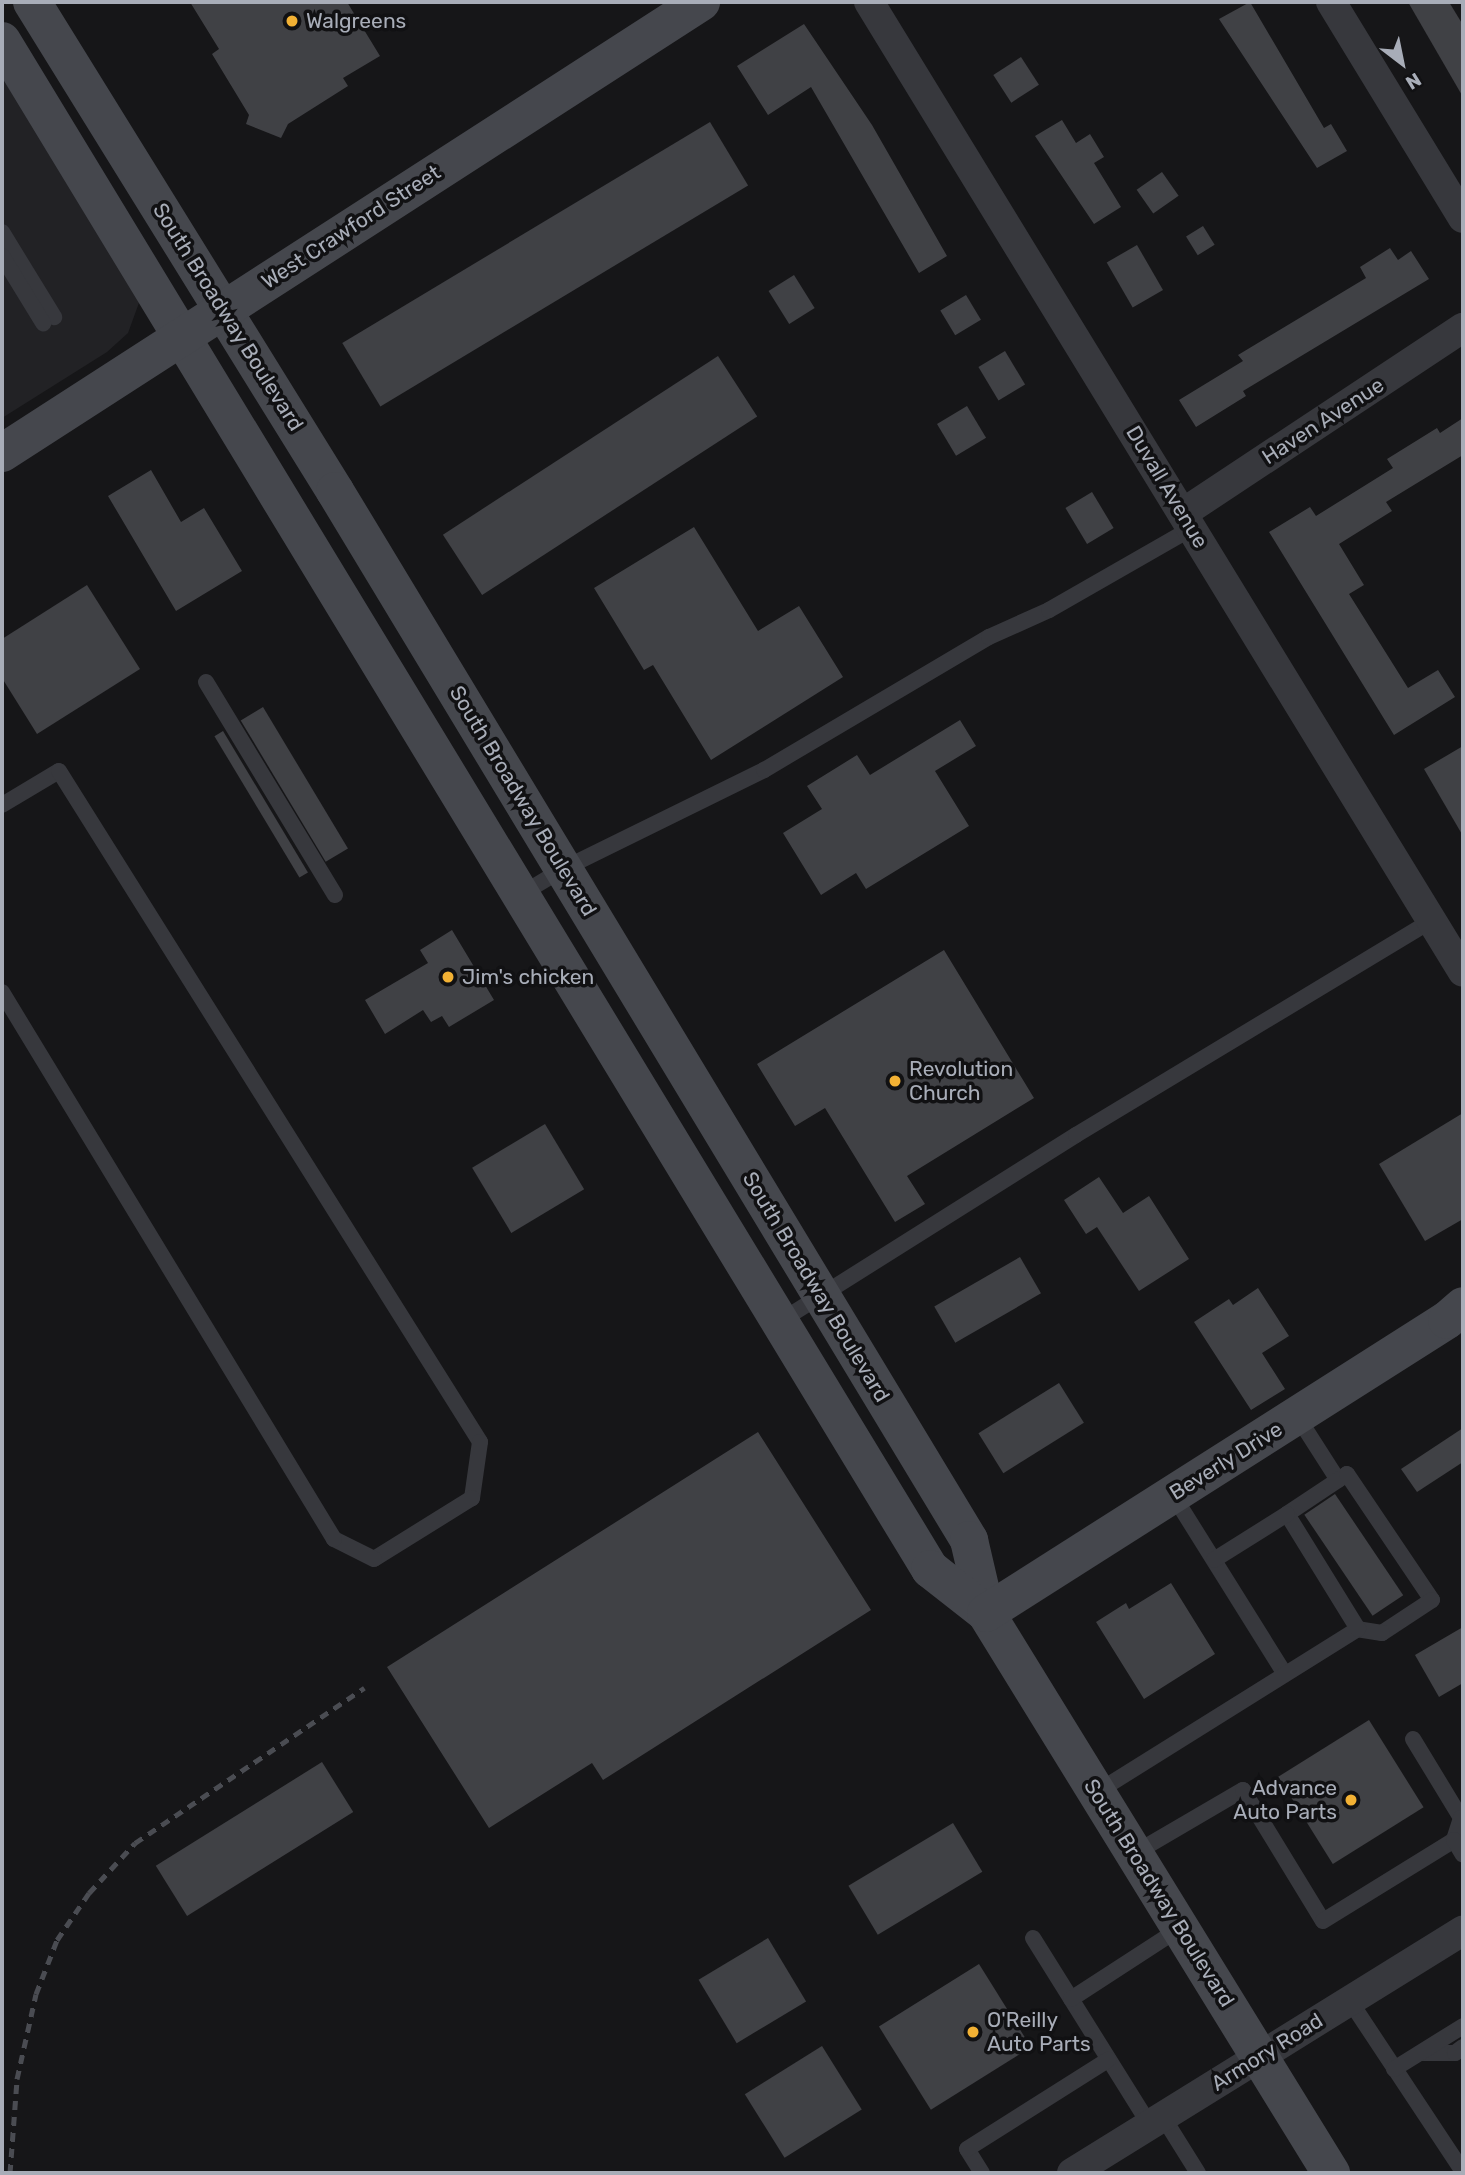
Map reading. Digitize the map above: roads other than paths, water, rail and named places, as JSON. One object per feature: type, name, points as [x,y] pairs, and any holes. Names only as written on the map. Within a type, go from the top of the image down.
[{"type":"main road","name":"South Broadway Boulevard","points":[[32,2],[224,309],[565,868],[969,1540],[986,1613],[1182,1927],[1331,2173]]},
{"type":"main road","name":"West Crawford Street","points":[[2,453],[701,2]]},
{"type":"main road","name":"South Broadway Boulevard","points":[[2,41],[930,1569],[986,1613]]},
{"type":"main road","name":"Beverly Drive","points":[[986,1613],[1447,1320],[1463,1306]]},
{"type":"street","name":"Duvall Avenue","points":[[869,2],[1463,972]]},
{"type":"street","points":[[1331,2],[1463,218]]},
{"type":"street","name":"Haven Avenue","points":[[1187,520],[1463,328]]},
{"type":"street","name":"Armory Road","points":[[1072,2173],[1463,1931]]},
{"type":"lane","points":[[2,232],[49,320],[2,256]]},
{"type":"lane","points":[[520,895],[565,868],[764,771],[989,637],[1049,610],[1187,520]]},
{"type":"lane","points":[[206,682],[335,895]]},
{"type":"lane","points":[[2,804],[59,771],[480,1441],[472,1498],[373,1559],[334,1539],[2,992]]},
{"type":"lane","points":[[779,1322],[1076,1135],[1432,920]]},
{"type":"lane","points":[[1297,1416],[1338,1480]]},
{"type":"lane","points":[[1097,1793],[1358,1629],[1382,1633],[1432,1600],[1347,1475],[1214,1560]]},
{"type":"lane","points":[[1173,1495],[1285,1674]]},
{"type":"lane","points":[[1287,1514],[1358,1629]]},
{"type":"lane","points":[[1135,1853],[1243,1790],[1323,1921],[1454,1840],[1461,1818],[1413,1739]]},
{"type":"lane","points":[[1454,1840],[1463,1855]]},
{"type":"lane","points":[[1071,1999],[1182,1927]]},
{"type":"lane","points":[[1033,1938],[1108,2060],[1198,2173]]},
{"type":"lane","points":[[1350,2001],[1463,2173]]},
{"type":"lane","points":[[1394,2069],[1463,2026]]},
{"type":"lane","points":[[1420,2053],[1455,2053],[1463,2047]]},
{"type":"lane","points":[[982,2173],[967,2149],[1108,2060]]},
{"type":"railway","points":[[10,2173],[17,2079],[36,1994],[57,1940],[89,1893],[135,1843],[364,1688]]},
{"type":"place","name":"Walgreens","points":[[292,21]]},
{"type":"place","name":"Jim's chicken","points":[[448,977]]},
{"type":"place","name":"Revolution Church","points":[[895,1081]]},
{"type":"place","name":"Advance Auto Parts","points":[[1351,1800]]},
{"type":"place","name":"O'Reilly Auto Parts","points":[[973,2032]]}]
